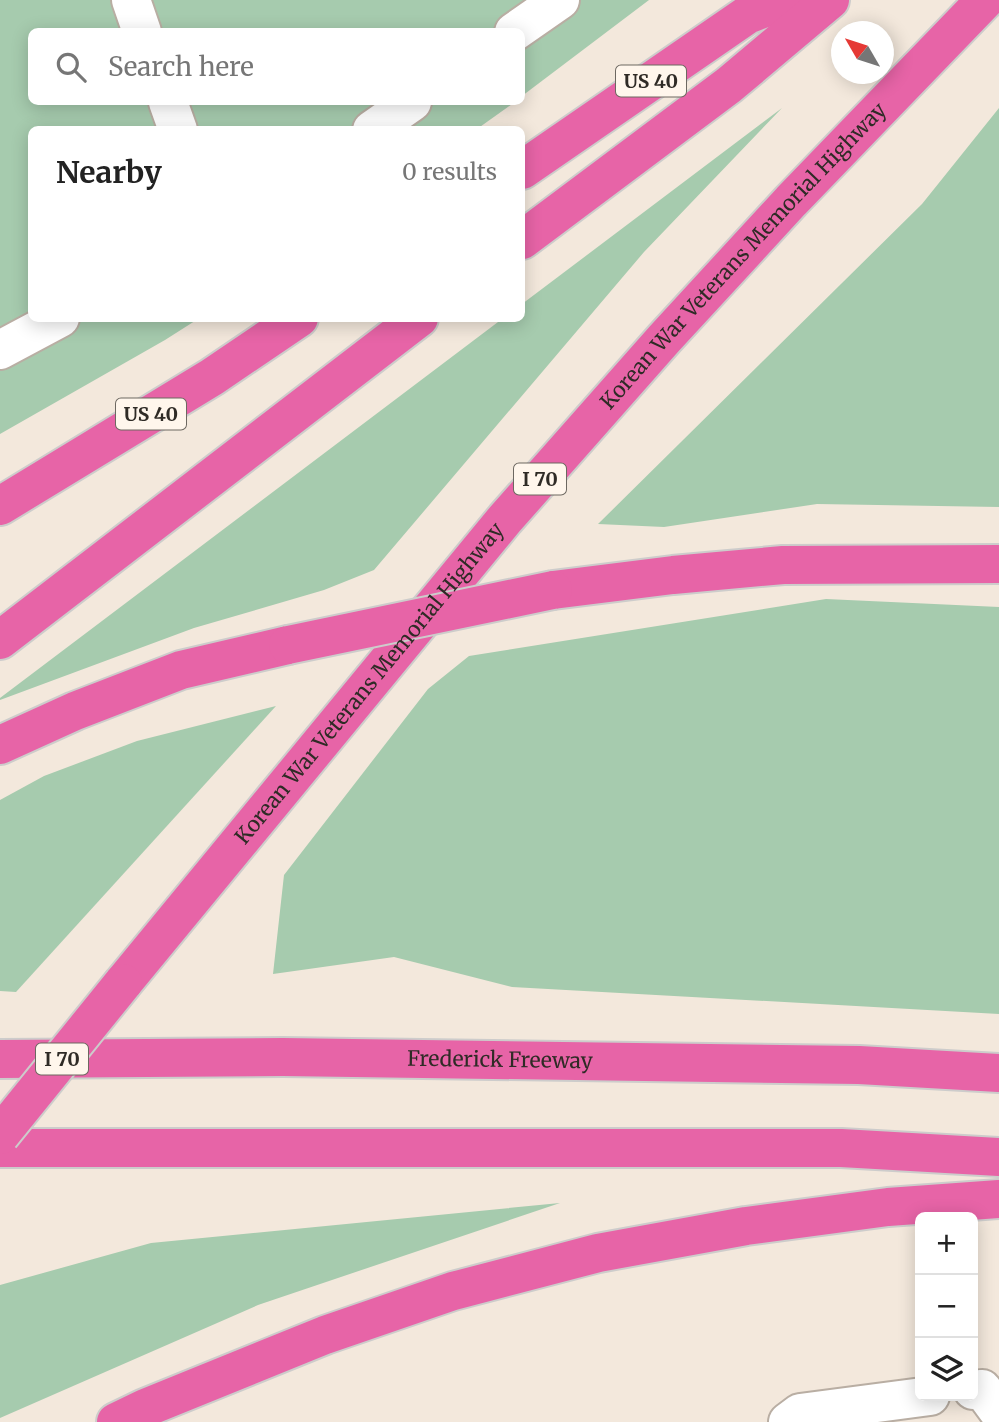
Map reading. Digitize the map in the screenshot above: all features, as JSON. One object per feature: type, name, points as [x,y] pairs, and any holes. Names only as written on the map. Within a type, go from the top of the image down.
[{"type":"highway","name":"US 40","points":[[525,168],[747,15],[786,0]]},
{"type":"highway","points":[[525,238],[729,85],[830,0]]},
{"type":"highway","name":"Korean War Veterans Memorial Highway","points":[[0,1135],[505,519],[664,339],[782,211],[985,0]]},
{"type":"highway","name":"US 40","points":[[0,506],[212,377],[293,322]]},
{"type":"highway","points":[[0,640],[414,322]]},
{"type":"highway","points":[[0,745],[75,711],[181,670],[553,590],[783,565],[999,564]]},
{"type":"highway","name":"Frederick Freeway","points":[[0,1059],[324,1057],[859,1065],[999,1073]]},
{"type":"highway","points":[[0,1149],[841,1148],[999,1157]]},
{"type":"highway","points":[[116,1422],[337,1331],[453,1291],[585,1257],[746,1226],[888,1207],[999,1199]]},
{"type":"lane","points":[[131,0],[141,28]]},
{"type":"lane","points":[[520,28],[560,0]]},
{"type":"lane","points":[[169,105],[177,126]]},
{"type":"lane","points":[[378,126],[408,105]]},
{"type":"lane","points":[[0,350],[52,322]]},
{"type":"lane","points":[[978,1389],[982,1389],[999,1412]]},
{"type":"lane","points":[[788,1422],[800,1413],[915,1398]]},
{"type":"green space","points":[[0,0],[649,0],[525,94],[525,28],[28,28],[28,105],[511,105],[481,126],[28,126],[28,322],[193,322],[0,434]]},
{"type":"green space","points":[[782,108],[644,252],[374,570],[324,590],[194,628],[0,700],[498,322],[525,322],[525,302]]},
{"type":"green space","points":[[999,108],[999,507],[817,504],[664,527],[598,524],[922,204]]},
{"type":"green space","points":[[826,599],[999,607],[999,1014],[512,987],[394,957],[273,974],[284,875],[428,689],[469,656]]},
{"type":"green space","points":[[276,706],[16,992],[0,991],[0,800],[44,776],[137,741]]},
{"type":"green space","points":[[560,1203],[258,1305],[0,1418],[0,1285],[151,1243]]}]
